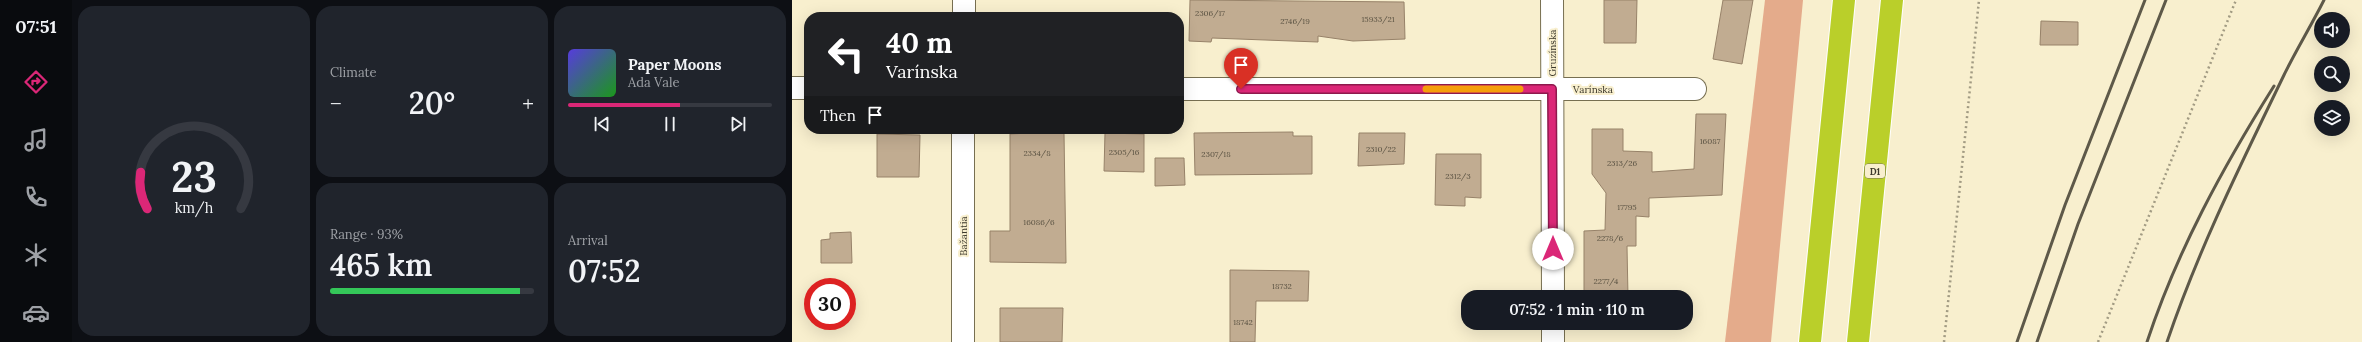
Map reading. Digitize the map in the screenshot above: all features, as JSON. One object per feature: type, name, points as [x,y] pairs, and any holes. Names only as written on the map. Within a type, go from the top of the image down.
[{"type":"highway","points":[[1810,342],[1844,0]]},
{"type":"highway","name":"D1","points":[[1858,342],[1892,0]]},
{"type":"street","points":[[964,0],[964,12]]},
{"type":"street","name":"Gruzínska","points":[[1552,0],[1553,290]]},
{"type":"street","points":[[792,88],[804,88]]},
{"type":"street","name":"Varínska","points":[[1184,89],[1695,89]]},
{"type":"street","name":"Bažantia","points":[[963,134],[963,342]]},
{"type":"street","points":[[1553,330],[1553,342]]},
{"type":"path","points":[[1944,342],[1979,0]]},
{"type":"path","points":[[2098,342],[2236,0]]},
{"type":"shaded area","points":[[1765,0],[1803,0],[1771,342],[1725,342]]},
{"type":"building","points":[[1190,0],[1404,2],[1405,39],[1353,41],[1318,36],[1318,42],[1212,38],[1211,42],[1189,41]]},
{"type":"building","points":[[1604,0],[1637,0],[1636,43],[1604,43]]},
{"type":"building","points":[[1723,0],[1753,0],[1742,64],[1713,59]]},
{"type":"building","points":[[2041,21],[2078,22],[2078,45],[2040,45]]},
{"type":"building","points":[[1696,114],[1726,114],[1722,195],[1649,198],[1649,217],[1636,216],[1636,246],[1627,246],[1628,290],[1584,290],[1584,231],[1605,230],[1606,193],[1592,174],[1592,129],[1623,129],[1623,151],[1652,152],[1652,172],[1694,169]]},
{"type":"building","points":[[1293,132],[1293,136],[1312,136],[1312,174],[1195,175],[1194,133]]},
{"type":"building","points":[[1359,133],[1405,133],[1404,164],[1358,166]]},
{"type":"building","points":[[877,134],[920,135],[919,177],[877,177]]},
{"type":"building","points":[[1010,134],[1064,134],[1066,263],[990,262],[990,231],[1010,231]]},
{"type":"building","points":[[1105,134],[1144,134],[1144,172],[1104,171]]},
{"type":"building","points":[[1436,154],[1481,154],[1481,198],[1465,197],[1465,206],[1435,205]]},
{"type":"building","points":[[1155,158],[1184,158],[1185,185],[1155,186]]},
{"type":"building","points":[[851,232],[852,263],[821,263],[821,240],[830,239],[830,233]]},
{"type":"building","points":[[1230,270],[1309,271],[1308,301],[1256,301],[1255,342],[1230,342]]},
{"type":"building","points":[[1000,308],[1063,308],[1062,342],[1000,342]]},
{"type":"railway","points":[[2017,342],[2065,205],[2145,0]]},
{"type":"railway","points":[[2037,342],[2078,224],[2166,0]]},
{"type":"railway","points":[[2167,342],[2179,307],[2221,207],[2289,66],[2324,0]]},
{"type":"railway","points":[[2147,342],[2172,275],[2187,242],[2219,179],[2274,86]]},
{"type":"slow traffic","points":[[1426,89],[1520,89]]},
{"type":"route","points":[[1241,89],[1552,89],[1553,249]]}]
